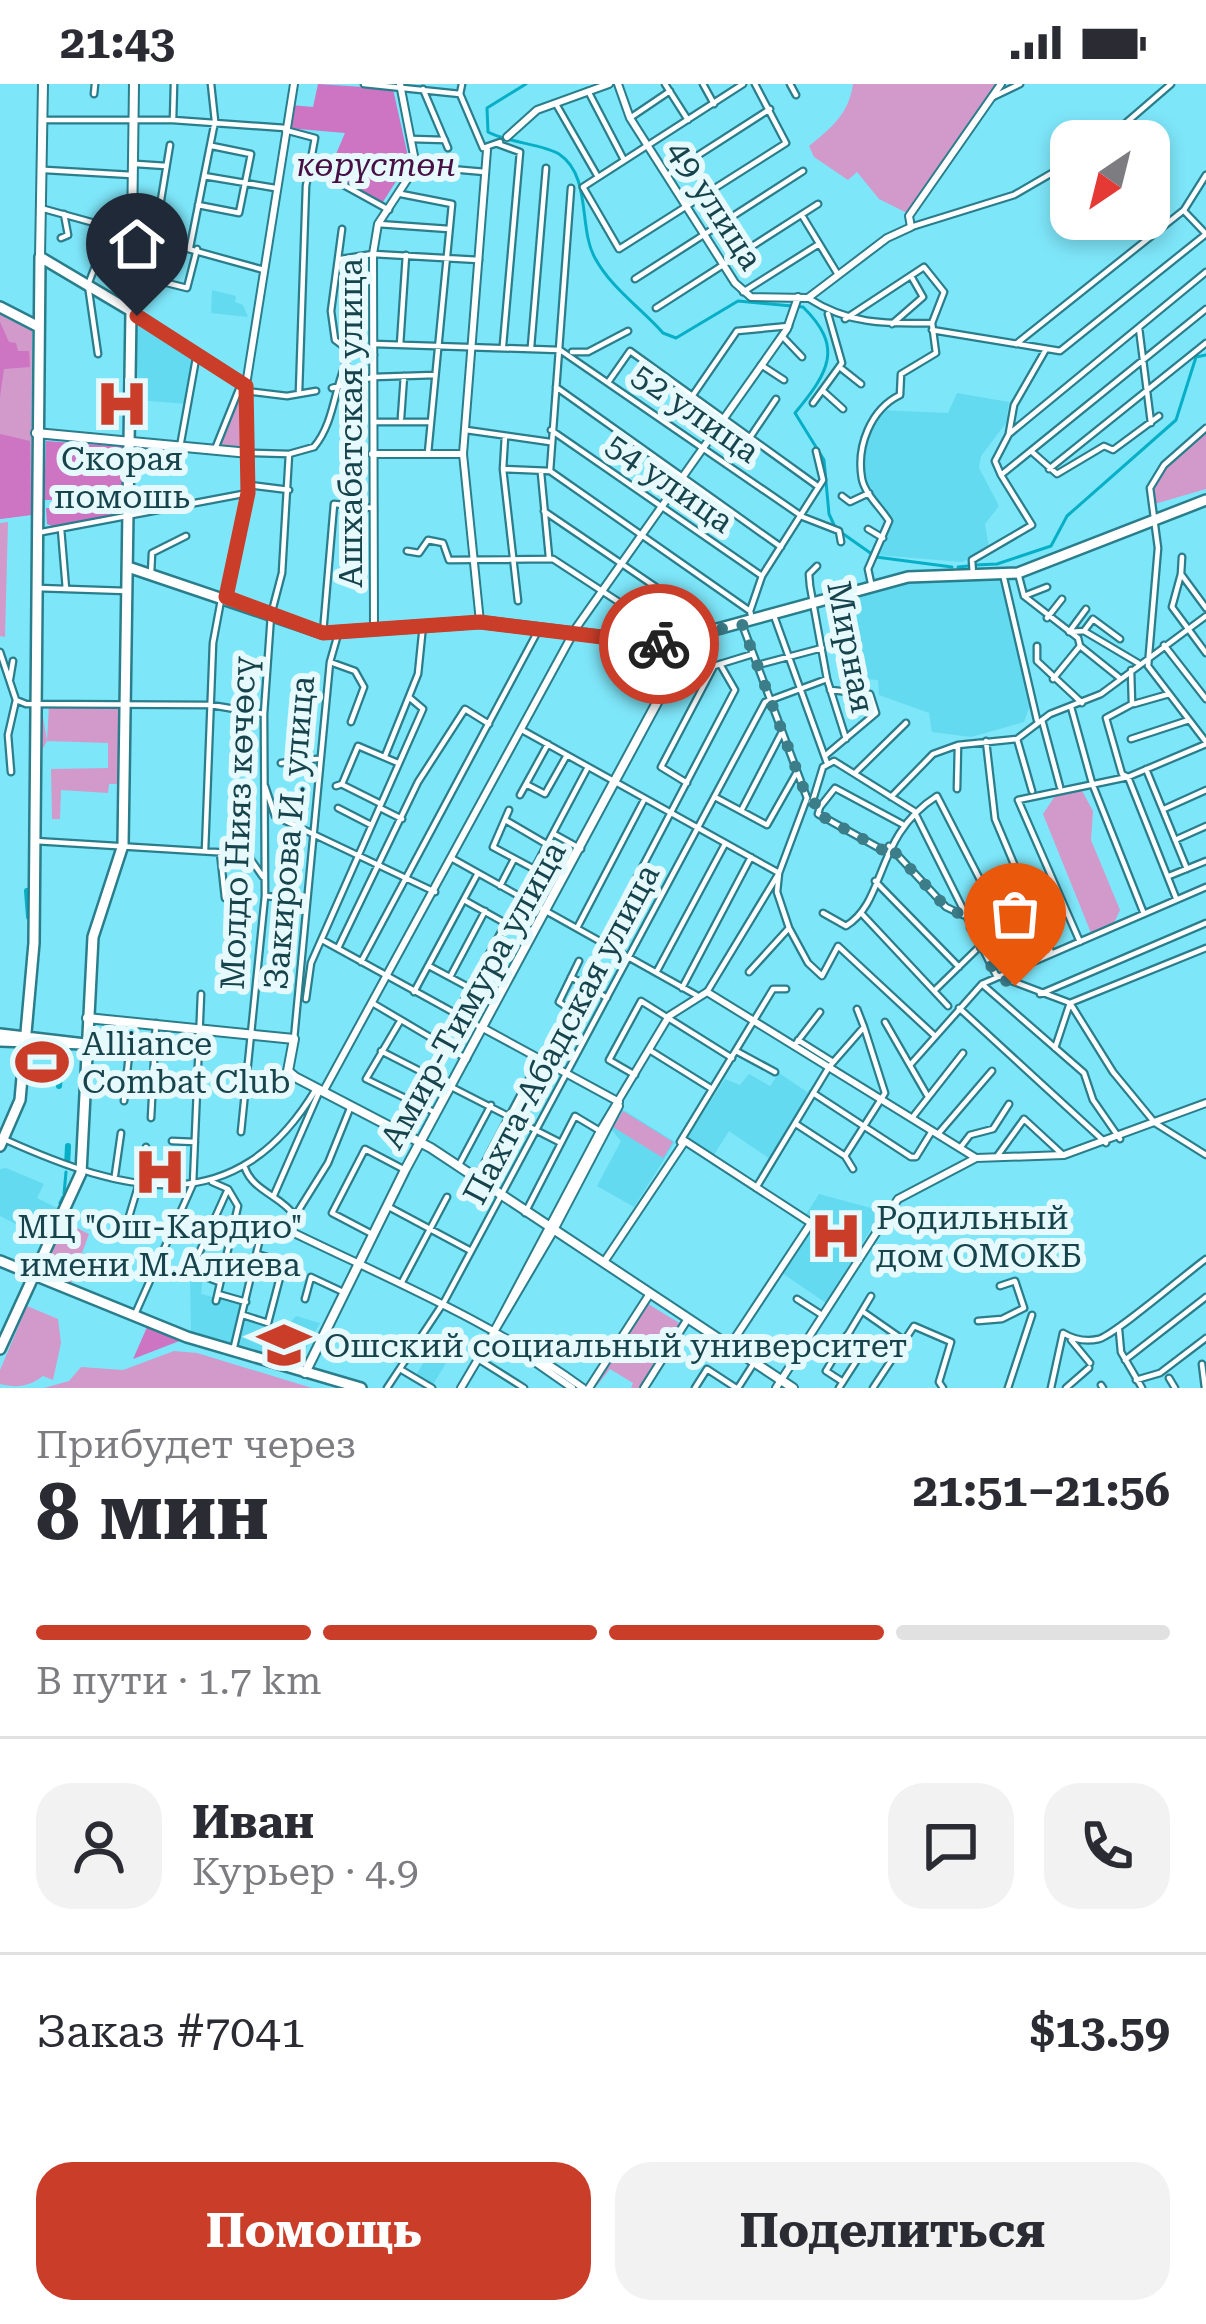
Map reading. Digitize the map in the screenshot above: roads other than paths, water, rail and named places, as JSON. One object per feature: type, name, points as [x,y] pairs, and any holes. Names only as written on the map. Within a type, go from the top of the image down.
[{"type":"main road","points":[[2,1143],[20,1100],[27,1040],[35,841],[39,120],[44,84]]},
{"type":"main road","points":[[0,1348],[81,1173],[94,928],[123,845],[134,84]]},
{"type":"main road","points":[[40,257],[245,386],[249,489],[226,597]]},
{"type":"main road","points":[[0,307],[37,326]]},
{"type":"main road","points":[[36,436],[249,453]]},
{"type":"main road","points":[[128,567],[323,633],[480,622],[641,644],[680,641],[748,618],[908,577],[1018,573],[1206,500]]},
{"type":"main road","name":"Амир-Тимура улица","points":[[305,1373],[405,1170],[681,656],[680,641]]},
{"type":"main road","points":[[86,1018],[294,1039],[288,1071],[421,1142],[754,1363],[778,1384],[793,1388]]},
{"type":"main road","points":[[0,1037],[85,1044]]},
{"type":"main road","points":[[0,1261],[232,1351],[361,1388]]},
{"type":"street","points":[[94,94],[95,84]]},
{"type":"street","points":[[172,120],[174,84]]},
{"type":"street","points":[[163,282],[187,288],[215,121],[211,84]]},
{"type":"street","points":[[215,449],[245,386],[294,84]]},
{"type":"street","points":[[364,84],[460,94]]},
{"type":"street","points":[[461,84],[460,94],[487,150],[463,454],[480,622]]},
{"type":"street","points":[[487,150],[520,121],[583,89],[613,84]]},
{"type":"street","name":"49 улица","points":[[613,84],[666,176],[743,292],[798,303],[808,298]]},
{"type":"street","points":[[703,84],[714,104]]},
{"type":"street","points":[[743,84],[583,187],[619,249],[786,142],[755,84]]},
{"type":"street","points":[[790,84],[796,95]]},
{"type":"street","points":[[911,227],[909,216],[990,99],[1005,85],[1021,84]]},
{"type":"street","points":[[1129,120],[1171,84]]},
{"type":"street","points":[[400,86],[416,166],[485,172]]},
{"type":"street","points":[[630,118],[668,88],[688,120]]},
{"type":"street","points":[[423,89],[448,148]]},
{"type":"street","points":[[583,89],[624,160]]},
{"type":"street","points":[[555,104],[598,177]]},
{"type":"street","points":[[666,176],[770,110]]},
{"type":"street","points":[[39,120],[215,121],[285,129],[315,138],[306,185],[299,392]]},
{"type":"street","points":[[411,139],[445,140]]},
{"type":"street","points":[[502,141],[520,152],[502,345]]},
{"type":"street","points":[[155,237],[170,145]]},
{"type":"street","points":[[198,205],[239,213],[251,154],[212,146]]},
{"type":"street","points":[[39,170],[166,166]]},
{"type":"street","name":"Ашхабатская улица","points":[[374,632],[373,254],[378,224],[416,166]]},
{"type":"street","points":[[531,347],[546,169]]},
{"type":"street","points":[[635,279],[803,170]]},
{"type":"street","points":[[1050,175],[1015,195],[911,227],[837,273],[808,298],[845,320],[932,327],[1012,346],[1060,351],[1206,234],[1184,210]]},
{"type":"street","points":[[1012,346],[1184,210],[1206,175]]},
{"type":"street","points":[[204,176],[278,188]]},
{"type":"street","points":[[340,183],[388,210]]},
{"type":"street","points":[[550,471],[571,188]]},
{"type":"street","points":[[400,194],[449,200],[428,453]]},
{"type":"street","points":[[656,308],[818,204]]},
{"type":"street","points":[[38,208],[264,269]]},
{"type":"street","points":[[61,238],[68,235],[64,214]]},
{"type":"street","points":[[802,216],[837,273]]},
{"type":"street","points":[[378,224],[449,229]]},
{"type":"street","points":[[342,230],[331,311],[335,340],[351,352],[374,355]]},
{"type":"street","points":[[743,292],[820,244]]},
{"type":"street","points":[[339,260],[373,254],[479,260]]},
{"type":"street","points":[[400,345],[406,255]]},
{"type":"street","points":[[98,354],[88,285],[99,256]]},
{"type":"street","points":[[845,320],[924,266],[944,296],[932,327],[936,353],[901,374],[900,395],[884,401],[863,442],[862,478],[889,521],[873,555],[872,586]]},
{"type":"street","points":[[1009,434],[1206,272]]},
{"type":"street","points":[[892,323],[923,297],[911,276]]},
{"type":"street","points":[[274,1195],[320,1090],[389,979],[574,634],[789,326],[798,303]]},
{"type":"street","points":[[1001,476],[1206,309]]},
{"type":"street","points":[[813,403],[841,368],[842,347],[828,314]]},
{"type":"street","points":[[693,395],[737,332],[789,326]]},
{"type":"street","points":[[1139,328],[1150,423]]},
{"type":"street","points":[[374,344],[502,345],[588,352],[628,331]]},
{"type":"street","points":[[782,336],[802,357]]},
{"type":"street","points":[[1049,469],[1206,343]]},
{"type":"street","name":"52 улица","points":[[560,350],[803,517],[839,531],[841,542]]},
{"type":"street","points":[[609,381],[630,351],[816,485]]},
{"type":"street","points":[[973,574],[972,560],[1032,525],[994,460],[1009,434],[1014,405],[1045,351]]},
{"type":"street","points":[[180,447],[197,352]]},
{"type":"street","points":[[249,453],[289,454],[320,440],[351,352]]},
{"type":"street","points":[[761,365],[784,380]]},
{"type":"street","points":[[841,368],[861,384]]},
{"type":"street","points":[[335,388],[374,376],[435,375]]},
{"type":"street","points":[[400,421],[404,376]]},
{"type":"street","points":[[245,386],[287,396],[316,391]]},
{"type":"street","points":[[556,387],[781,548]]},
{"type":"street","points":[[823,392],[843,409]]},
{"type":"street","points":[[751,436],[776,399]]},
{"type":"street","points":[[1030,451],[1049,469],[1061,473],[1104,446],[1113,450],[1159,416]]},
{"type":"street","points":[[375,422],[431,422]]},
{"type":"street","points":[[1080,942],[1018,800],[1060,787],[1129,777],[1206,744],[1148,666],[1153,652],[1155,520],[1150,488],[1164,465],[1206,428]]},
{"type":"street","points":[[465,430],[550,442]]},
{"type":"street","name":"54 улица","points":[[551,430],[762,576]]},
{"type":"street","points":[[505,436],[503,469],[518,601]]},
{"type":"street","points":[[816,451],[824,475],[803,517],[762,576],[748,618],[753,654],[797,772],[810,800],[820,807]]},
{"type":"street","name":"Молдо Нияз көчөсү","points":[[241,1132],[265,896],[264,714],[272,615],[282,573],[289,454]]},
{"type":"street","points":[[373,454],[463,454]]},
{"type":"street","points":[[503,469],[550,471],[748,618]]},
{"type":"street","points":[[541,473],[549,559]]},
{"type":"street","points":[[36,533],[249,489],[289,490]]},
{"type":"street","points":[[842,496],[854,502],[869,493]]},
{"type":"street","name":"Закирова И. улица","points":[[323,633],[334,504],[372,508]]},
{"type":"street","points":[[544,511],[694,613],[703,635]]},
{"type":"street","points":[[61,529],[66,589]]},
{"type":"street","points":[[868,529],[883,538]]},
{"type":"street","points":[[152,574],[155,550],[186,536]]},
{"type":"street","points":[[407,551],[421,552],[424,540],[438,542],[447,560],[549,559],[657,627]]},
{"type":"street","points":[[1183,557],[1172,608],[1206,653]]},
{"type":"street","name":"Мирная","points":[[817,566],[809,574],[813,602],[827,679],[845,739]]},
{"type":"street","points":[[1018,573],[1024,596],[1121,679]]},
{"type":"street","points":[[1003,574],[1060,787]]},
{"type":"street","points":[[891,797],[933,754],[958,745],[1017,739],[1039,721],[1121,679],[1188,629],[1206,612],[1180,574]]},
{"type":"street","points":[[1024,596],[1047,587]]},
{"type":"street","points":[[37,588],[128,591]]},
{"type":"street","points":[[205,850],[215,612],[226,597]]},
{"type":"street","points":[[1047,618],[1062,599]]},
{"type":"street","points":[[1070,632],[1086,609]]},
{"type":"street","points":[[773,613],[826,760],[856,772],[914,811],[996,975],[1070,1003],[1206,948]]},
{"type":"street","points":[[1084,631],[1093,619],[1120,639]]},
{"type":"street","points":[[385,756],[410,698],[423,624]]},
{"type":"street","points":[[361,962],[539,629]]},
{"type":"street","points":[[1070,632],[1084,631],[1138,664]]},
{"type":"street","name":"Закирова И. улица","points":[[294,1039],[330,662],[338,633]]},
{"type":"street","points":[[1164,645],[1206,699]]},
{"type":"street","points":[[1037,646],[1037,661],[1082,703]]},
{"type":"street","points":[[1054,677],[1080,646]]},
{"type":"street","points":[[758,665],[822,648]]},
{"type":"street","points":[[0,652],[16,700],[8,735],[10,772]]},
{"type":"street","points":[[1105,667],[1114,653]]},
{"type":"street","points":[[687,783],[661,767],[720,664],[753,654]]},
{"type":"street","points":[[10,679],[13,661]]},
{"type":"street","points":[[330,662],[358,673],[364,687],[351,722]]},
{"type":"street","points":[[603,942],[735,690],[720,664]]},
{"type":"street","points":[[1131,670],[1132,704]]},
{"type":"street","points":[[771,700],[827,679]]},
{"type":"street","points":[[461,1388],[669,1016],[707,992],[722,975],[779,873],[826,760],[873,719],[875,700],[870,694],[830,690]]},
{"type":"street","points":[[1169,694],[1132,704],[1106,718],[1122,774],[1129,777],[1176,900]]},
{"type":"street","points":[[306,999],[311,963],[370,839],[366,836],[423,710],[410,698]]},
{"type":"street","points":[[16,700],[211,705],[264,714]]},
{"type":"street","name":"Пахта-Абадская улица","points":[[387,1388],[442,1304],[713,796],[771,700]]},
{"type":"street","points":[[1071,707],[1092,783],[1144,914]]},
{"type":"street","points":[[338,948],[418,782],[465,709],[489,724]]},
{"type":"street","points":[[1131,739],[1189,720]]},
{"type":"street","points":[[856,772],[906,724]]},
{"type":"street","points":[[522,730],[779,873]]},
{"type":"street","points":[[741,811],[782,732]]},
{"type":"street","points":[[1017,739],[1033,793]]},
{"type":"street","points":[[986,741],[995,819],[1052,953]]},
{"type":"street","points":[[520,795],[548,744]]},
{"type":"street","points":[[957,789],[958,745]]},
{"type":"street","points":[[398,763],[358,746],[339,785],[402,819]]},
{"type":"street","points":[[526,784],[545,794],[567,755]]},
{"type":"street","points":[[280,763],[320,759]]},
{"type":"street","points":[[509,810],[493,847],[534,869],[588,767]]},
{"type":"street","points":[[1146,770],[1187,869]]},
{"type":"street","points":[[713,796],[767,825],[797,772]]},
{"type":"street","points":[[264,784],[275,816],[435,892]]},
{"type":"street","points":[[902,824],[835,788],[818,814],[887,849],[946,907],[966,917]]},
{"type":"street","points":[[1164,808],[1206,790]]},
{"type":"street","points":[[577,928],[645,798]]},
{"type":"street","points":[[823,913],[846,926],[862,914],[902,824],[914,811],[941,799],[1024,964]]},
{"type":"street","points":[[338,808],[371,825]]},
{"type":"street","points":[[506,821],[548,845]]},
{"type":"street","points":[[1175,840],[1206,826]]},
{"type":"street","points":[[554,834],[581,849]]},
{"type":"street","points":[[35,841],[247,854],[264,878]]},
{"type":"street","points":[[656,973],[724,844]]},
{"type":"street","points":[[220,852],[224,898]]},
{"type":"street","points":[[682,988],[751,857]]},
{"type":"street","points":[[453,859],[696,995]]},
{"type":"street","points":[[500,886],[514,859]]},
{"type":"street","points":[[1169,877],[1206,861]]},
{"type":"street","points":[[414,992],[478,873]]},
{"type":"street","points":[[779,873],[777,892],[794,944],[822,976],[838,946],[935,1036]]},
{"type":"street","points":[[874,881],[959,967]]},
{"type":"street","points":[[911,1064],[982,984],[996,975],[1206,887]]},
{"type":"street","points":[[265,896],[306,900]]},
{"type":"street","points":[[456,1015],[520,897]]},
{"type":"street","points":[[464,900],[506,923]]},
{"type":"street","points":[[450,977],[485,911]]},
{"type":"street","points":[[862,914],[948,1006]]},
{"type":"street","points":[[1040,994],[1206,922]]},
{"type":"street","points":[[748,972],[789,928]]},
{"type":"street","points":[[324,940],[619,1102]]},
{"type":"street","points":[[935,990],[979,947]]},
{"type":"street","points":[[571,1010],[559,1002],[579,961]]},
{"type":"street","points":[[428,966],[470,988]]},
{"type":"street","points":[[571,977],[608,998]]},
{"type":"street","points":[[982,984],[1084,1073],[1093,1100],[1120,1138]]},
{"type":"street","points":[[602,1264],[773,989],[786,989]]},
{"type":"street","points":[[707,992],[831,1064],[976,1158],[1064,1155],[1206,1103]]},
{"type":"street","points":[[135,1313],[193,1184],[200,994]]},
{"type":"street","points":[[635,1075],[609,1060],[641,1001],[734,1055],[775,1072]]},
{"type":"street","points":[[1055,1048],[1070,1003]]},
{"type":"street","points":[[1070,1003],[1112,1072],[1155,1124],[1206,1155]]},
{"type":"street","points":[[374,1004],[398,1023],[467,1059]]},
{"type":"street","points":[[844,1156],[883,1100],[857,1009]]},
{"type":"street","points":[[959,1009],[1106,1143]]},
{"type":"street","points":[[796,1043],[820,1012]]},
{"type":"street","points":[[754,1018],[768,1014]]},
{"type":"street","points":[[885,1022],[927,1095]]},
{"type":"street","points":[[151,1118],[156,1023]]},
{"type":"street","points":[[398,1023],[366,1079],[436,1113]]},
{"type":"street","points":[[756,1188],[831,1064],[864,1027]]},
{"type":"street","points":[[124,1101],[130,1045],[156,1045]]},
{"type":"street","points":[[649,1050],[712,1089]]},
{"type":"street","points":[[382,1051],[561,1143]]},
{"type":"street","points":[[912,1118],[964,1053]]},
{"type":"street","points":[[476,1179],[540,1058]]},
{"type":"street","points":[[813,1094],[914,1158],[992,1071]]},
{"type":"street","points":[[2,1143],[81,1173],[212,1182],[244,1168],[270,1147],[320,1090]]},
{"type":"street","points":[[550,1230],[619,1102]]},
{"type":"street","points":[[960,1148],[970,1135],[997,1125],[1010,1104]]},
{"type":"street","points":[[458,1167],[491,1105]]},
{"type":"street","points":[[351,1106],[328,1163],[295,1216],[292,1232],[402,1282],[586,1388],[649,1295]]},
{"type":"street","points":[[525,1213],[574,1116],[600,1131]]},
{"type":"street","points":[[995,1160],[1024,1119],[1064,1155]]},
{"type":"street","points":[[796,1124],[844,1156],[853,1169]]},
{"type":"street","points":[[997,1125],[1013,1134]]},
{"type":"street","points":[[115,1177],[121,1133]]},
{"type":"street","points":[[172,1141],[195,1142]]},
{"type":"street","points":[[680,1142],[811,1223],[729,1347]]},
{"type":"street","points":[[128,1220],[146,1147]]},
{"type":"street","points":[[372,1234],[332,1214],[365,1149],[405,1170]]},
{"type":"street","points":[[778,1384],[898,1199],[976,1158]]},
{"type":"street","points":[[244,1168],[252,1182],[295,1216]]},
{"type":"street","points":[[212,1182],[238,1200],[217,1298],[246,1302]]},
{"type":"street","points":[[221,1282],[191,1270],[228,1190]]},
{"type":"street","points":[[402,1282],[447,1197]]},
{"type":"street","points":[[387,1206],[471,1250]]},
{"type":"street","points":[[232,1351],[260,1238]]},
{"type":"street","points":[[243,1315],[268,1323],[284,1262],[256,1254]]},
{"type":"street","points":[[1064,1332],[1095,1340],[1119,1330],[1131,1313],[1206,1259]]},
{"type":"street","points":[[304,1299],[311,1277],[343,1292]]},
{"type":"street","points":[[978,1321],[1002,1319],[1024,1308],[1015,1281],[1000,1286]]},
{"type":"street","points":[[848,1335],[866,1346],[841,1385],[826,1370],[871,1296]]},
{"type":"street","points":[[1125,1360],[1206,1297]]},
{"type":"street","points":[[797,1299],[824,1316]]},
{"type":"street","points":[[862,1310],[904,1341]]},
{"type":"street","points":[[1008,1388],[1032,1315]]},
{"type":"street","points":[[644,1388],[687,1320]]},
{"type":"street","points":[[873,1388],[914,1326],[951,1342],[939,1382],[943,1388]]},
{"type":"street","points":[[1119,1330],[1125,1360],[1142,1388]]},
{"type":"street","points":[[1064,1332],[1089,1366],[1066,1388]]},
{"type":"street","points":[[1051,1388],[1064,1332]]},
{"type":"street","points":[[493,1333],[572,1388]]},
{"type":"street","points":[[1136,1379],[1160,1373],[1206,1338]]},
{"type":"street","points":[[478,1359],[520,1387]]},
{"type":"street","points":[[695,1388],[707,1370],[737,1388],[754,1363]]},
{"type":"street","points":[[1202,1364],[1205,1388]]},
{"type":"street","points":[[400,1369],[432,1388]]},
{"type":"street","points":[[551,1388],[558,1378]]},
{"type":"street","points":[[1169,1378],[1175,1388]]},
{"type":"waterway","points":[[526,84],[487,108],[488,132],[552,151],[569,164],[580,189],[595,258],[618,289],[663,333],[676,338],[738,301],[803,307],[816,321],[824,335],[827,360],[795,413],[824,460],[829,514],[835,527]]},
{"type":"waterway","points":[[975,565],[997,564],[1051,546],[1067,516],[1176,420],[1196,357],[1206,355]]},
{"type":"waterway","points":[[842,533],[876,557],[952,567]]},
{"type":"waterway","points":[[958,567],[968,566]]},
{"type":"waterway","points":[[27,891],[29,917]]},
{"type":"waterway","points":[[59,1086],[62,1055]]},
{"type":"waterway","points":[[67,1166],[68,1146]]},
{"type":"waterway","points":[[64,1194],[66,1172]]},
{"type":"waterway","points":[[60,1203],[63,1197]]},
{"type":"waterway","points":[[64,1265],[67,1279]]},
{"type":"place","name":"Скорая помошь","points":[[122,404]]},
{"type":"place","name":"Alliance Combat Club","points":[[42,1062]]},
{"type":"place","name":"МЦ \"Ош-Кардио\" имени М.Алиева","points":[[160,1172]]},
{"type":"place","name":"Родильный дом ОМОКБ","points":[[836,1236]]},
{"type":"place","name":"Ошский социальный университет","points":[[284,1345]]},
{"type":"park label","name":"көрүстөн","points":[[376,164]]}]
